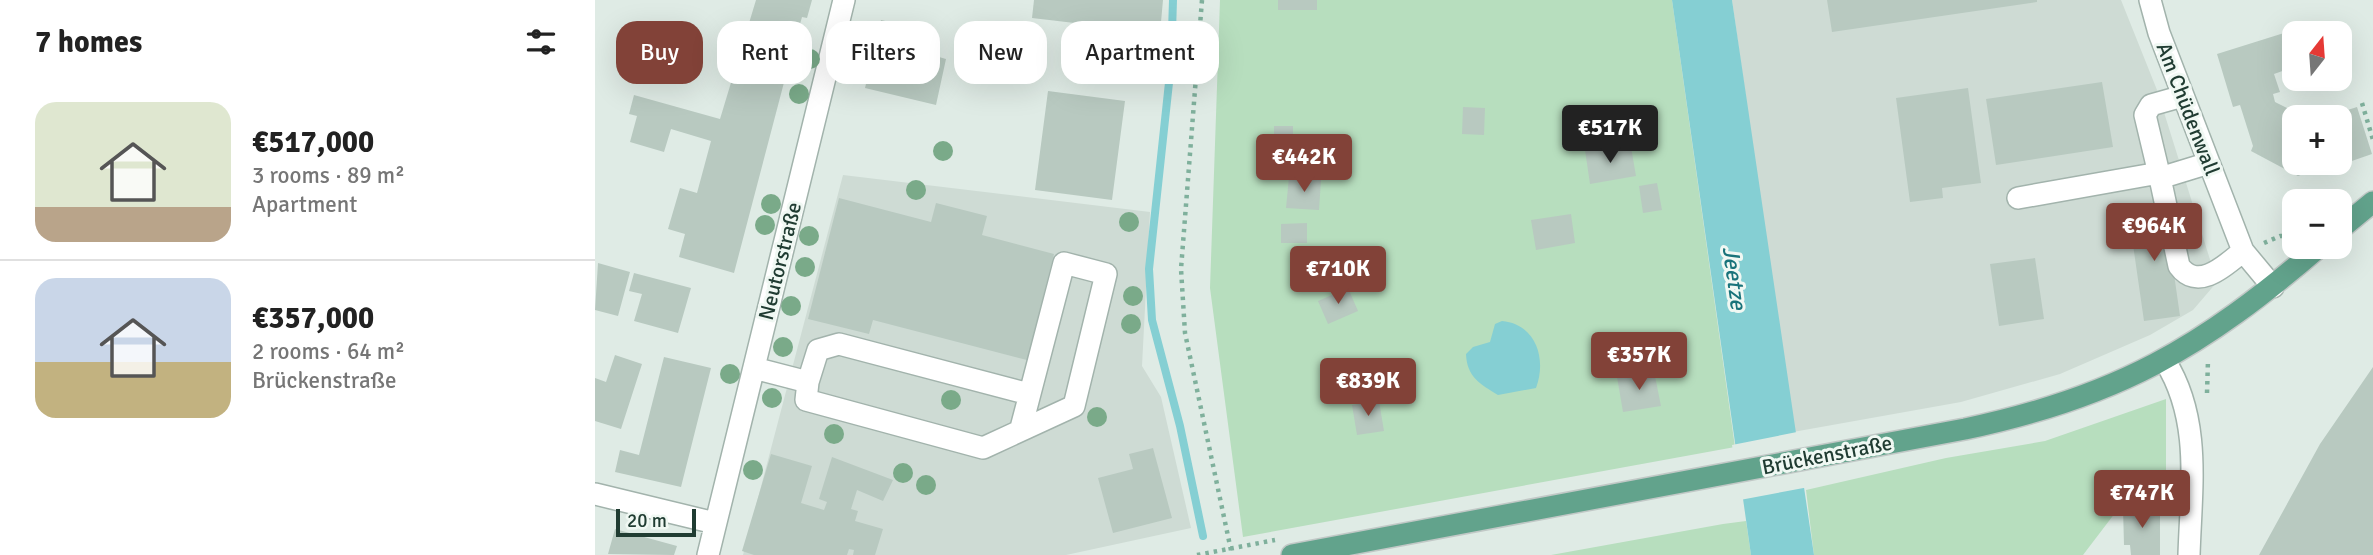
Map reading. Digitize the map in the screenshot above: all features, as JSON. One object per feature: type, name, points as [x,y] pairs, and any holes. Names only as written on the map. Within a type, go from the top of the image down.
[{"type":"main road","points":[[2352,219],[2373,202]]},
{"type":"main road","name":"Brückenstraße","points":[[1292,555],[2022,417],[2116,385],[2165,361],[2212,332],[2273,287],[2305,259]]},
{"type":"street","name":"Neutorstraße","points":[[708,555],[844,0]]},
{"type":"street","name":"Am Chüdenwall","points":[[2150,0],[2183,96],[2245,255],[2273,287]]},
{"type":"street","points":[[2183,96],[2147,110],[2145,115],[2179,266],[2183,272],[2205,277],[2245,255]]},
{"type":"street","points":[[2018,198],[2159,175],[2209,163]]},
{"type":"street","points":[[1021,428],[1064,263],[1106,274],[1074,406],[983,447],[806,400],[808,382],[818,350],[839,344],[1029,394]]},
{"type":"street","points":[[2165,361],[2186,402],[2192,454],[2189,555]]},
{"type":"street","points":[[754,368],[808,382]]},
{"type":"street","points":[[595,494],[715,523]]},
{"type":"path","points":[[1202,0],[1181,269],[1185,334],[1232,555]]},
{"type":"path","points":[[2362,103],[2373,141]]},
{"type":"path","points":[[2245,255],[2267,241],[2282,238]]},
{"type":"shaded area","points":[[1732,0],[2121,0],[2157,90],[2217,282],[2193,310],[2150,335],[2060,374],[1961,402],[1793,432]]},
{"type":"shaded area","points":[[843,175],[1150,212],[1142,366],[1161,397],[1191,528],[1066,555],[743,555]]},
{"type":"green space","points":[[1220,0],[1672,0],[1735,447],[1243,537],[1210,288]]},
{"type":"green space","points":[[2166,399],[2166,485],[2128,496],[2083,555],[1814,555],[1806,490],[1946,458],[2045,441]]},
{"type":"green space","points":[[1746,521],[1751,555],[1551,555],[1723,524]]},
{"type":"water","name":"Jeetze","points":[[1672,0],[1732,0],[1814,555],[1751,555]]},
{"type":"water","points":[[1502,321],[1523,329],[1536,345],[1540,366],[1536,388],[1498,395],[1480,383],[1469,369],[1466,354],[1473,347],[1490,342],[1495,324]]},
{"type":"pier","points":[[1797,432],[1809,487],[1740,500],[1732,445]]},
{"type":"building","points":[[756,0],[812,0],[807,18],[802,17],[801,21],[750,21]]},
{"type":"building","points":[[1034,0],[1163,0],[1161,21],[1061,21],[1032,18]]},
{"type":"building","points":[[1278,0],[1317,0],[1317,10],[1278,10]]},
{"type":"building","points":[[1827,0],[2037,0],[2037,2],[1832,32]]},
{"type":"building","points":[[2282,34],[2282,71],[2274,74],[2280,92],[2273,94],[2275,102],[2282,106],[2282,167],[2251,151],[2253,146],[2240,105],[2233,107],[2217,54]]},
{"type":"building","points":[[940,57],[946,59],[936,105],[865,88],[866,84],[940,84]]},
{"type":"building","points":[[2102,82],[2113,147],[1996,165],[1986,99]]},
{"type":"building","points":[[731,84],[784,84],[734,273],[679,257],[685,234],[668,229],[680,188],[697,193],[711,141],[671,129],[664,152],[630,142],[637,116],[629,114],[634,95],[720,119]]},
{"type":"building","points":[[1968,88],[1981,183],[1942,188],[1943,198],[1910,202],[1896,98]]},
{"type":"building","points":[[1048,91],[1125,101],[1112,200],[1035,190]]},
{"type":"building","points":[[1463,107],[1485,108],[1484,135],[1462,134]]},
{"type":"building","points":[[2357,107],[2372,154],[2352,161],[2352,109]]},
{"type":"building","points":[[1274,126],[1293,126],[1293,138],[1274,137]]},
{"type":"building","points":[[1603,147],[1604,153],[1631,147],[1636,176],[1590,184],[1585,150]]},
{"type":"building","points":[[1289,177],[1321,180],[1319,210],[1286,208]]},
{"type":"building","points":[[1657,183],[1662,210],[1643,213],[1639,186]]},
{"type":"building","points":[[839,198],[931,222],[936,203],[987,216],[982,235],[1054,254],[1027,360],[873,320],[869,334],[808,319]]},
{"type":"building","points":[[2164,204],[2180,316],[2144,321],[2128,210]]},
{"type":"building","points":[[1571,214],[1575,243],[1536,250],[1531,220]]},
{"type":"building","points":[[1307,223],[1307,243],[1281,243],[1281,224]]},
{"type":"building","points":[[2035,258],[2044,319],[1999,326],[1990,264]]},
{"type":"building","points":[[598,263],[630,272],[618,316],[595,310]]},
{"type":"building","points":[[634,273],[691,288],[678,333],[634,321],[642,294],[629,291]]},
{"type":"building","points":[[1348,288],[1358,311],[1328,324],[1318,301]]},
{"type":"building","points":[[615,355],[642,364],[621,429],[595,421],[595,378],[606,382]]},
{"type":"building","points":[[664,357],[711,368],[681,487],[615,472],[620,450],[639,455]]},
{"type":"building","points":[[2373,367],[2373,555],[2259,555],[2320,444]]},
{"type":"building","points":[[1654,371],[1661,406],[1623,412],[1617,377]]},
{"type":"building","points":[[1379,401],[1384,431],[1357,435],[1352,405]]},
{"type":"building","points":[[1153,448],[1172,518],[1113,533],[1098,478],[1133,469],[1129,454]]},
{"type":"building","points":[[771,454],[812,466],[801,503],[824,510],[827,502],[819,499],[832,457],[893,480],[883,501],[857,490],[851,509],[858,511],[855,521],[883,529],[875,555],[853,555],[854,550],[849,549],[847,555],[754,555],[742,551]]},
{"type":"building","points":[[2160,506],[2160,555],[2131,555],[2130,545],[2124,545],[2123,507]]},
{"type":"building","points":[[615,529],[677,546],[674,555],[608,554]]},
{"type":"waterway","points":[[1173,0],[1171,64],[1149,269],[1152,320],[1180,426],[1203,536]]}]
